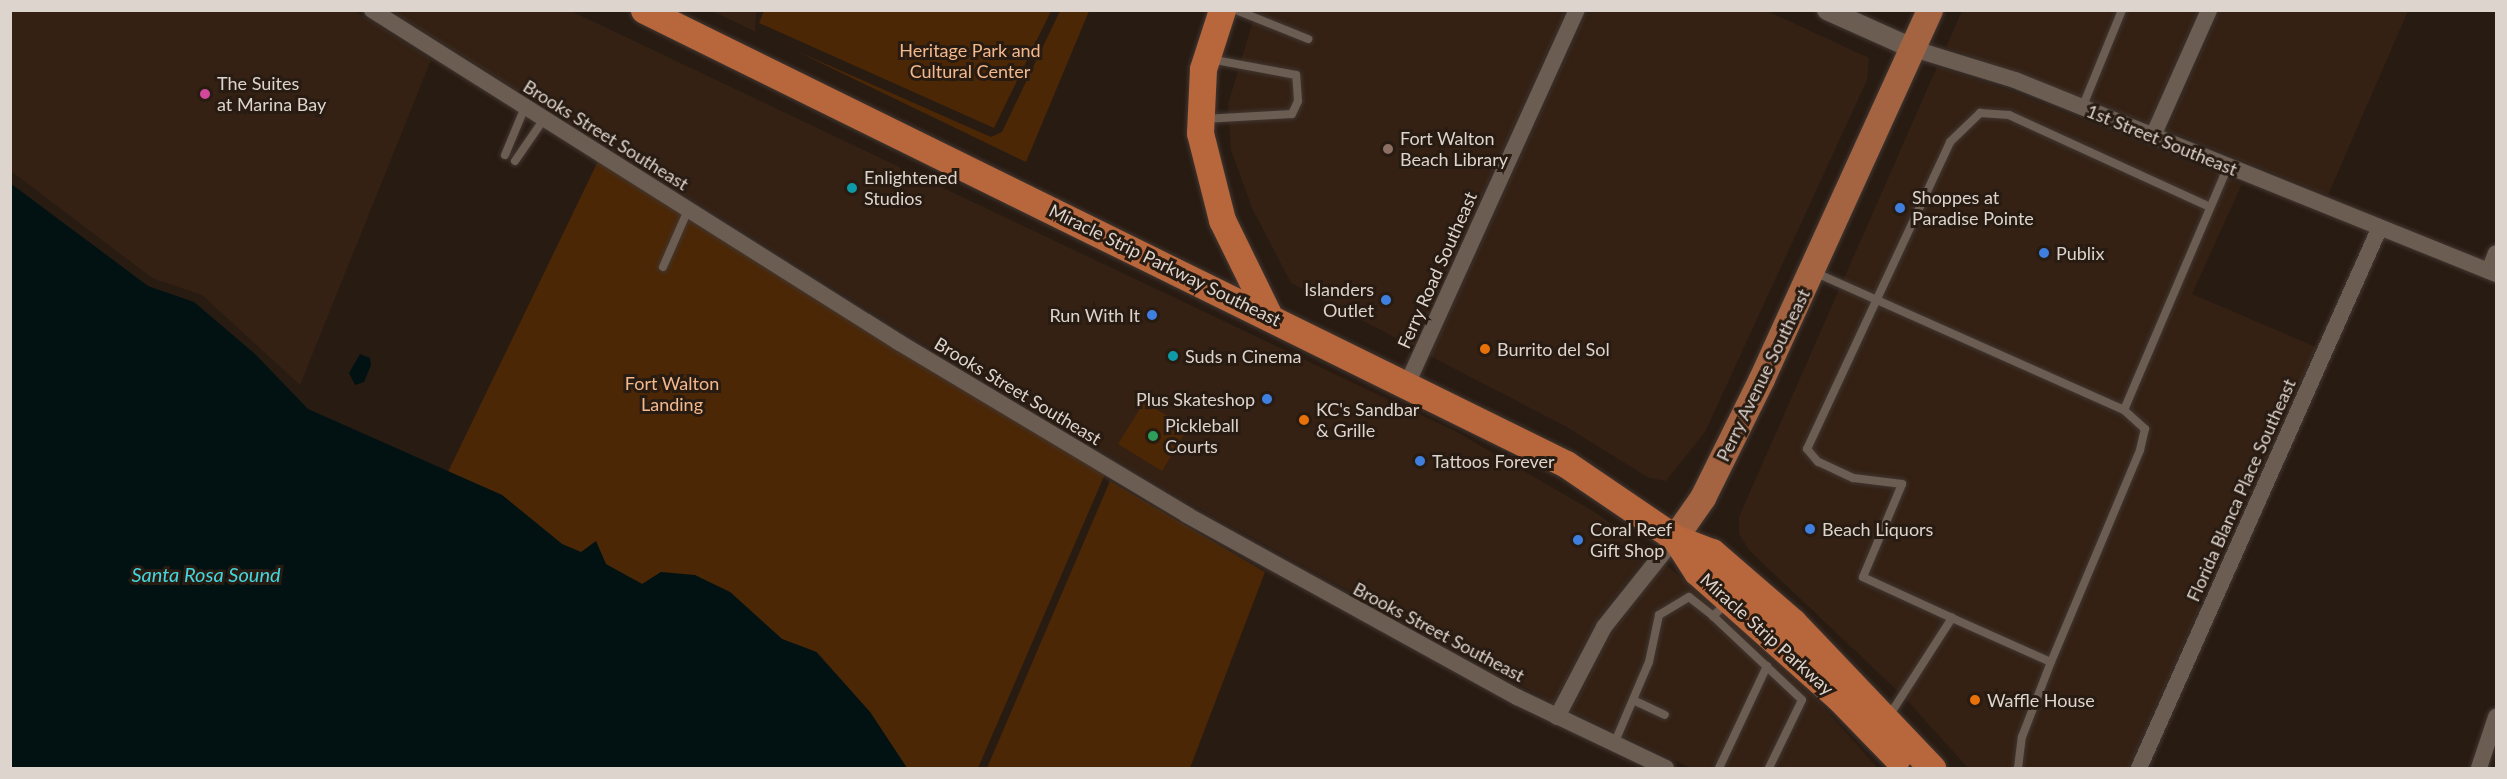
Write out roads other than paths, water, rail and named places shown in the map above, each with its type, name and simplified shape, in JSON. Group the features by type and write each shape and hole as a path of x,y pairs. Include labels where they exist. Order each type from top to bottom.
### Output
{"highway":[{"name":"Miracle Strip Parkway Southeast","path":"644,10 1408,382 1566,464 1675,538"},
{"path":"1222,10 1206,58 1200,119 1210,188 1269,316"},
{"name":"Miracle Strip Parkway","path":"1675,538 1722,608 1906,768"},
{"name":"Miracle Strip Parkway","path":"1675,538 1713,552 1793,621 1932,768"}],"main road":[{"name":"Perry Avenue Southeast","path":"1675,538 1703,498 1813,272 1930,10"}],"street":[{"name":"Brooks Street Southeast","path":"372,10 688,210 1187,515 1557,717 1666,768"},
{"name":"Ferry Road Southeast","path":"1408,382 1577,10"},
{"name":"1st Street Southeast","path":"1827,10 1914,49 2082,108 2493,273"},
{"path":"2153,136 2209,10"},
{"name":"Florida Blanca Place Southeast","path":"2139,768 2380,227"},
{"path":"2493,273 2496,254"},
{"name":"Perry Avenue Southeast","path":"1557,717 1604,627 1675,538"},
{"path":"2479,768 2496,717"}],"lane":[{"path":"1236,10 1308,39"},
{"path":"2082,108 2122,10"},
{"path":"1200,119 1292,114 1298,101 1296,75 1206,58"},
{"path":"505,154 525,107"},
{"path":"2050,662 1863,576 1902,484 1853,478 1818,462 1807,448 1879,300 1950,142 1980,113 2022,120 2210,207"},
{"path":"515,160 544,119"},
{"path":"2124,410 2228,166"},
{"path":"663,267 688,210"},
{"path":"1813,272 2124,410 2145,429 2140,450 2050,662 2022,738 2018,768"},
{"path":"1614,744 1649,662 1659,615 1689,597 1722,608 1767,666 1802,700 1769,768"},
{"path":"1887,720 1952,618"},
{"path":"1719,768 1767,666"},
{"path":"1633,700 1665,714"}],"water":[{"name":"Santa Rosa Sound","path":"10,183 148,286 194,302 255,354 308,409 502,495 562,544 581,552 596,541 606,564 642,584 661,572 695,575 730,592 782,639 816,652 870,712 907,768 11,768"},
{"path":"360,354 370,358 371,365 364,382 355,385 349,373"}],"place":[{"name":"The Suites at Marina Bay","path":"205,94"},
{"name":"Fort Walton Beach Library","path":"1388,149"},
{"name":"Enlightened Studios","path":"852,188"},
{"name":"Shoppes at Paradise Pointe","path":"1900,208"},
{"name":"Publix","path":"2044,253"},
{"name":"Islanders Outlet","path":"1386,300"},
{"name":"Run With It","path":"1152,315"},
{"name":"Burrito del Sol","path":"1485,349"},
{"name":"Suds n Cinema","path":"1173,356"},
{"name":"Plus Skateshop","path":"1267,399"},
{"name":"KC's Sandbar & Grille","path":"1304,420"},
{"name":"Pickleball Courts","path":"1153,436"},
{"name":"Tattoos Forever","path":"1420,461"},
{"name":"Beach Liquors","path":"1810,529"},
{"name":"Coral Reef Gift Shop","path":"1578,540"},
{"name":"Waffle House","path":"1975,700"}],"park label":[{"name":"Heritage Park and Cultural Center","path":"970,61"},
{"name":"Fort Walton Landing","path":"672,394"}]}
